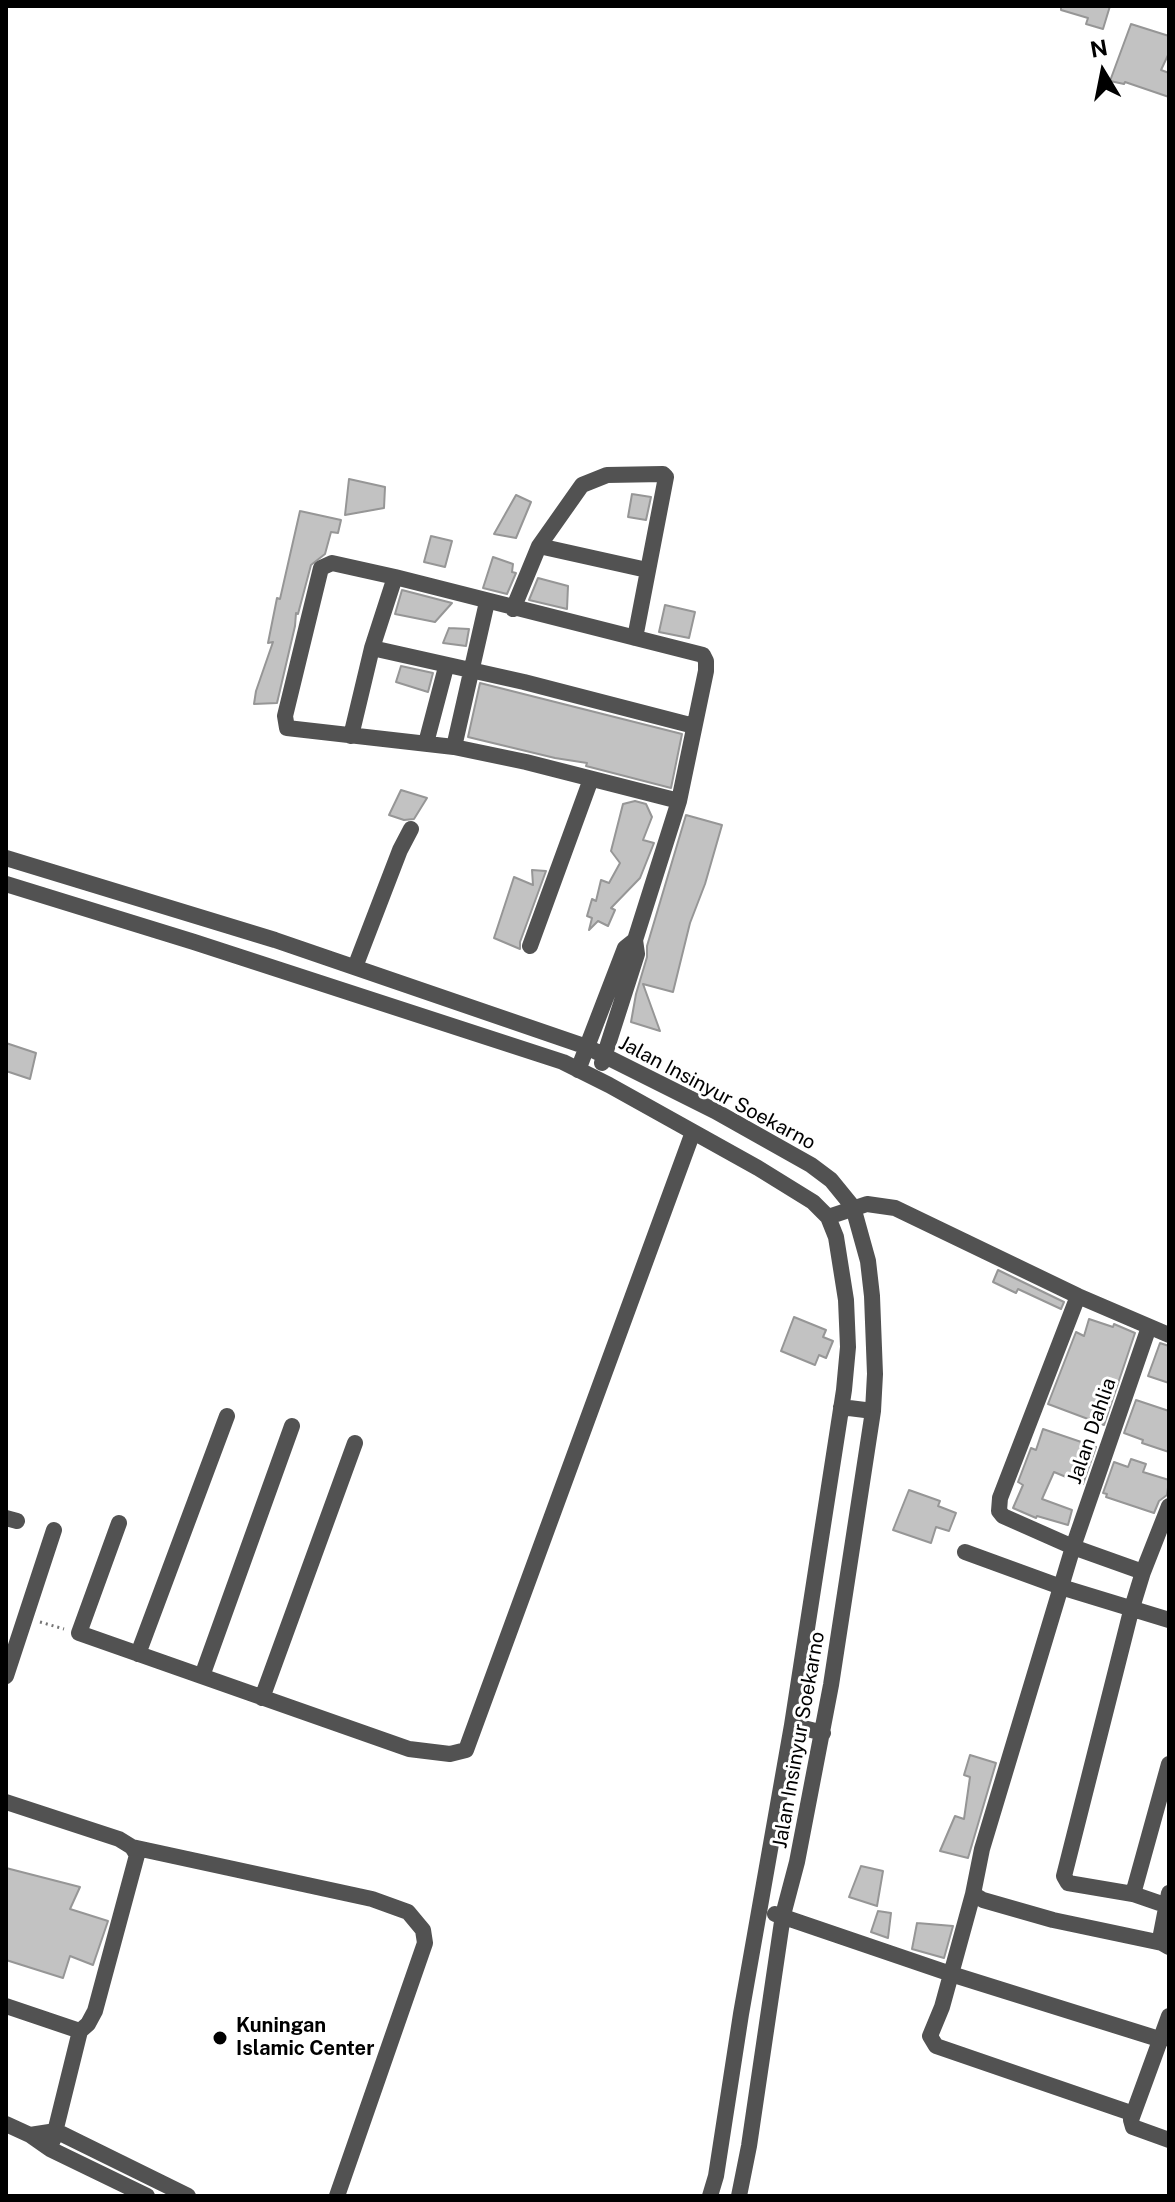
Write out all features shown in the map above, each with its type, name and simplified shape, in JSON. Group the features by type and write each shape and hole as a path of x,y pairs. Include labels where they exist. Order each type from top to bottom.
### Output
{"street":[{"path":"513,609 539,546 582,485 607,475 663,474 666,477 635,638"},
{"path":"539,546 647,570"},
{"path":"598,1079 637,954 635,940 679,801 706,671 703,655 395,577 332,563 323,565 317,579 285,723 287,728 454,747 679,801"},
{"path":"351,736 372,648 395,577"},
{"path":"454,747 487,602"},
{"path":"372,648 524,682 694,726"},
{"path":"426,743 446,667"},
{"path":"530,946 591,779"},
{"path":"355,967 411,829"},
{"name":"Jalan Insinyur Soekarno","path":"6,858 355,967 587,1047 715,1111 811,1165 831,1180 853,1207 868,1261 872,1296 873,1411 823,1733 783,1915 739,2196"},
{"path":"6,884 498,1040 578,1070 813,1202 828,1217 853,1207 878,1205 895,1208 1078,1296 1169,1335"},
{"path":"203,945 211,922"},
{"path":"578,1070 625,948 635,940"},
{"path":"119,1523 79,1633 409,1749 450,1754 466,1750 693,1132"},
{"name":"Jalan Insinyur Soekarno","path":"710,2196 716,2176 792,1725 841,1407 848,1347 846,1300 836,1237 828,1217"},
{"path":"1078,1296 998,1504 999,1511 1003,1516 1073,1547 1143,1572"},
{"name":"Jalan Dahlia","path":"1131,2113 936,2046 930,2036 942,2007 982,1849 1073,1547 1149,1327"},
{"path":"841,1407 873,1411"},
{"path":"138,1654 227,1416"},
{"path":"202,1676 292,1426"},
{"path":"262,1698 355,1443"},
{"path":"973,1894 983,1900 1053,1920 1166,1945 1167,1899 1068,1883 1064,1876 1131,1611 1169,1506"},
{"path":"6,1676 54,1530"},
{"path":"965,1552 1131,1611 1169,1620"},
{"path":"792,1725 823,1733"},
{"path":"1133,1894 1169,1764"},
{"path":"6,1802 119,1839 132,1847 372,1899 408,1912 423,1930 425,1943 337,2196"},
{"path":"50,2149 80,2031 95,2011 127,1899 137,1855 132,1847"},
{"path":"760,1912 783,1915 951,1974 1162,2040"},
{"path":"6,2006 80,2031"},
{"path":"1169,2016 1162,2040 1162,2059 1131,2113 1133,2127 1169,2140"},
{"path":"6,2124 147,2196"},
{"path":"30,2135 56,2131 188,2196"}],"path":[{"path":"25,1618 79,1633"}],"building":[{"path":"1061,6 1110,6 1103,29 1086,24 1088,18 1061,10"},
{"path":"1131,24 1169,36 1169,53 1161,70 1169,73 1169,97 1125,82 1110,81"},
{"path":"349,479 385,487 384,508 345,515"},
{"path":"632,494 651,497 646,520 628,517"},
{"path":"516,495 531,502 516,538 494,534"},
{"path":"300,511 341,520 338,533 331,532 325,554 311,565 296,613 277,703 254,704 273,642 268,643"},
{"path":"431,536 452,541 445,567 424,562"},
{"path":"493,557 513,564 512,572 516,573 507,594 483,588"},
{"path":"538,578 568,586 567,609 529,600"},
{"path":"402,590 452,603 435,622 395,614"},
{"path":"665,605 695,612 689,638 659,632"},
{"path":"449,628 469,629 466,646 443,643"},
{"path":"401,666 433,673 428,692 396,682"},
{"path":"480,683 682,734 671,788 586,766 587,763 468,737"},
{"path":"401,790 427,798 414,819 404,820 389,815"},
{"path":"635,801 646,804 652,817 643,840 654,843 640,878 611,908 615,910 608,926 598,921 589,930 592,918 587,916 592,899 596,901 601,880 609,883 620,863 611,851 623,804"},
{"path":"686,815 722,825 690,923 673,992 643,984 660,1031 631,1022 647,946"},
{"path":"532,870 546,871 520,949 494,938 514,877 533,885"},
{"path":"6,1043 36,1053 30,1079 6,1071"},
{"path":"998,1270 1064,1302 1061,1309 1018,1289 1016,1293 993,1282"},
{"path":"794,1317 826,1330 823,1337 833,1341 826,1358 819,1355 815,1365 781,1351"},
{"path":"1089,1319 1113,1327 1114,1324 1135,1333 1104,1425 1048,1404 1076,1332 1084,1336"},
{"path":"1160,1343 1169,1346 1169,1383 1148,1376"},
{"path":"1136,1400 1169,1411 1169,1452 1124,1433"},
{"path":"1043,1429 1096,1447 1083,1484 1054,1472 1042,1499 1072,1510 1068,1525 1036,1518 1013,1508 1023,1485 1018,1482 1031,1448 1036,1450"},
{"path":"1131,1459 1146,1464 1143,1472 1169,1480 1167,1495 1159,1501 1154,1513 1106,1497 1107,1494 1103,1493 1114,1462 1128,1467"},
{"path":"909,1490 940,1501 938,1506 956,1513 949,1531 936,1527 931,1543 893,1530"},
{"path":"970,1755 996,1763 968,1858 940,1851 955,1816 964,1819 970,1777 964,1775"},
{"path":"861,1866 883,1871 877,1906 849,1897"},
{"path":"6,1868 80,1887 70,1909 108,1921 93,1965 70,1956 63,1978 6,1960"},
{"path":"878,1911 891,1913 888,1938 871,1932"},
{"path":"917,1923 953,1926 944,1958 912,1949"}],"place":[{"name":"Kuningan Islamic Center","path":"220,2038"}]}
